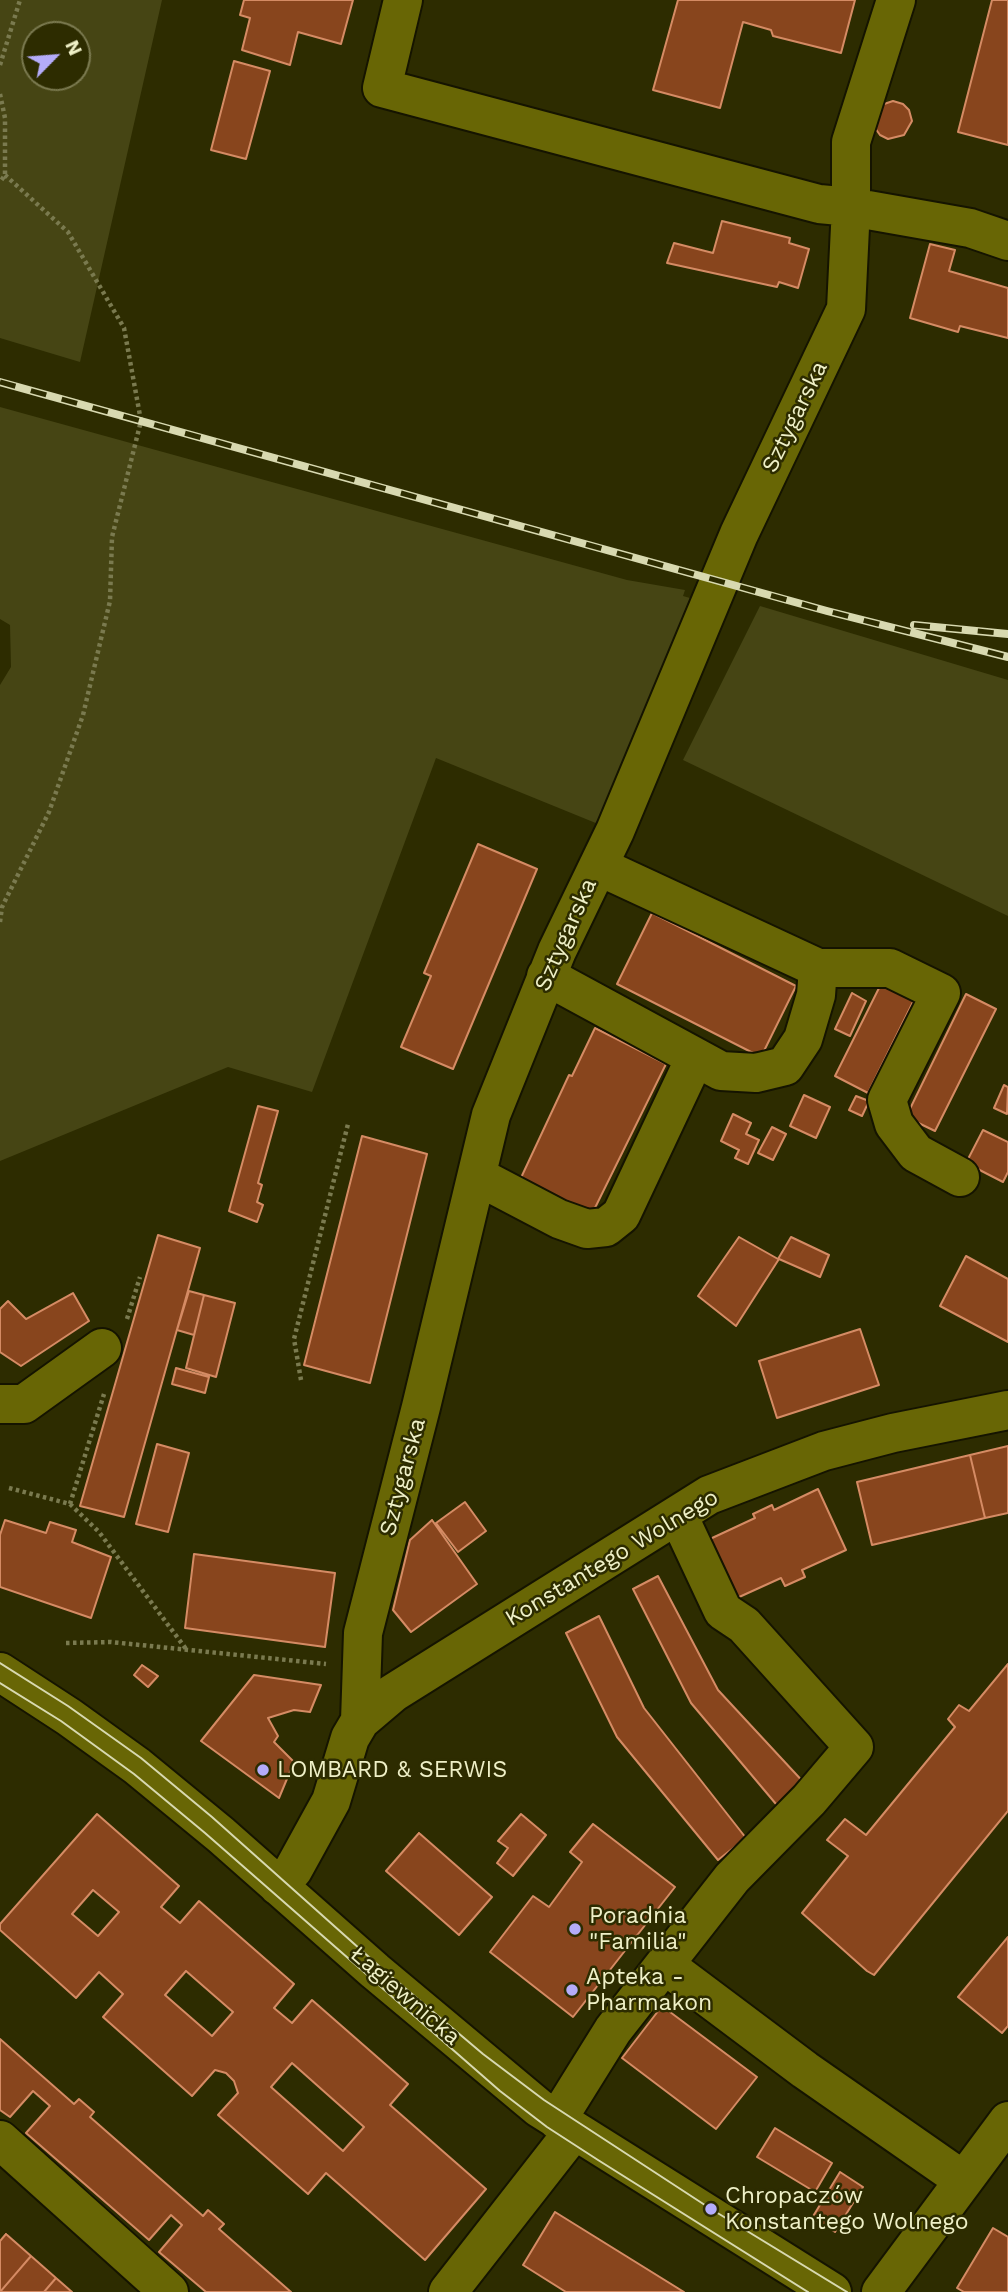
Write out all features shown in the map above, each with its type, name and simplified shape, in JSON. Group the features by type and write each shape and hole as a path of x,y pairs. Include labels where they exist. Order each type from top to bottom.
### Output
{"street":[{"path":"403,0 382,88 818,204 851,207 970,228 1008,241"},
{"name":"Sztygarska","path":"278,1886 293,1870 331,1801 350,1738 360,1721 363,1633 418,1421 491,1115 546,976 615,831 739,534 846,309 851,142 896,0"},
{"path":"598,866 818,968 890,968 941,993 887,1100 894,1124 916,1153 960,1177"},
{"path":"546,976 721,1071 756,1073 785,1066 803,1039 816,995 818,968"},
{"path":"477,1175 559,1219 587,1229 606,1227 621,1214 695,1058"},
{"path":"0,1404 24,1404 111,1354"},
{"name":"Konstantego Wolnego","path":"360,1721 393,1693 709,1496 824,1451 893,1433 1008,1410"},
{"path":"448,2292 565,2126 613,2030 732,1878 809,1800 854,1746 744,1625 723,1611 678,1515"},
{"name":"Łagiewnicka","path":"0,1672 137,1766 478,2058 565,2126 788,2281 832,2292"},
{"path":"665,1965 805,2070 963,2180"},
{"path":"881,2292 1007,2125"},
{"path":"2,2145 169,2292"}],"path":[{"path":"0,65 20,0"},
{"path":"0,93 5,118 5,175 0,182"},
{"path":"0,922 2,907 49,812 83,715 110,601 112,537 141,421 124,328 68,232 5,175"},
{"path":"301,1380 294,1339 348,1124"},
{"path":"69,1504 111,1354 140,1277"},
{"path":"9,1488 69,1504 99,1532 186,1649"},
{"path":"66,1643 111,1642 330,1664"}],"shaded area":[{"path":"0,0 162,0 80,362 0,338"},
{"path":"0,407 627,580 685,590 683,596 690,598 661,671 608,828 436,758 312,1092 228,1067 0,1161 0,685 11,667 10,625 0,619"},
{"path":"760,606 1008,680 1008,916 683,760"}],"building":[{"path":"244,0 353,0 341,44 298,32 290,65 242,50 250,18 240,15"},
{"path":"678,0 855,0 841,53 773,36 771,30 743,22 720,108 653,90"},
{"path":"992,0 1008,0 1008,145 958,132"},
{"path":"234,61 270,71 246,159 211,150"},
{"path":"893,101 903,104 909,110 912,121 904,135 888,139 880,135 875,128 881,105"},
{"path":"722,221 790,238 789,243 809,249 798,288 779,282 777,287 667,263 674,243 713,253"},
{"path":"930,244 955,250 949,271 1008,288 1008,338 960,326 958,332 910,318"},
{"path":"478,844 537,869 453,1069 401,1047 431,976 424,973"},
{"path":"652,913 796,986 761,1057 617,984"},
{"path":"881,984 914,1000 868,1093 835,1076"},
{"path":"852,993 866,1001 850,1036 835,1029"},
{"path":"966,994 996,1009 935,1131 906,1117"},
{"path":"595,1028 666,1064 590,1218 519,1182 569,1075 572,1076"},
{"path":"1004,1085 1008,1087 1007,1114 994,1108"},
{"path":"804,1095 830,1107 816,1138 790,1126"},
{"path":"856,1096 869,1101 862,1116 849,1110"},
{"path":"258,1106 278,1111 258,1183 262,1185 257,1202 263,1205 257,1222 229,1211"},
{"path":"733,1114 751,1123 746,1134 759,1140 748,1164 735,1158 739,1150 721,1141"},
{"path":"772,1127 786,1134 773,1160 758,1153"},
{"path":"983,1130 1008,1142 1008,1172 1003,1182 966,1163"},
{"path":"362,1136 427,1154 370,1383 304,1365"},
{"path":"158,1235 200,1248 124,1517 80,1506"},
{"path":"739,1237 778,1259 791,1237 829,1255 820,1277 779,1259 736,1326 698,1296"},
{"path":"966,1256 1008,1279 1008,1342 940,1306"},
{"path":"189,1291 204,1295 194,1335 177,1330"},
{"path":"73,1293 89,1321 21,1366 0,1352 0,1309 8,1301 26,1319"},
{"path":"204,1295 235,1303 216,1377 186,1368"},
{"path":"860,1329 879,1385 777,1418 759,1361"},
{"path":"176,1368 209,1377 205,1393 172,1384"},
{"path":"157,1444 189,1453 168,1532 136,1524"},
{"path":"1008,1446 1008,1513 985,1518 970,1455"},
{"path":"970,1455 985,1518 872,1545 857,1482"},
{"path":"818,1489 846,1550 802,1570 805,1577 785,1586 781,1578 737,1598 710,1539 755,1518 753,1514 772,1505 774,1510"},
{"path":"465,1502 486,1531 458,1552 436,1523"},
{"path":"5,1520 46,1533 50,1522 76,1530 72,1542 111,1557 91,1618 0,1587 0,1535"},
{"path":"432,1520 477,1584 411,1632 393,1610 410,1540"},
{"path":"194,1554 335,1573 325,1647 185,1628"},
{"path":"658,1576 718,1690 807,1786 781,1810 691,1703 633,1589"},
{"path":"599,1616 644,1708 746,1838 718,1860 617,1737 566,1633"},
{"path":"1008,1664 1008,1811 874,1975 802,1913 848,1856 827,1840 845,1819 866,1835 955,1727 948,1719 959,1705 969,1711"},
{"path":"142,1665 158,1676 148,1687 134,1675"},
{"path":"254,1675 321,1685 310,1712 294,1710 268,1718 278,1736 274,1742 294,1762 279,1798 201,1741"},
{"path":"97,1814 179,1886 161,1907 180,1923 199,1901 294,1984 274,2008 292,2023 312,2000 408,2084 390,2105 486,2189 425,2260 326,2173 308,2194 218,2115 238,2093 234,2081 226,2073 215,2070 192,2096 103,2017 123,1994 99,1972 76,1998 0,1930 0,1924","holes":["93,1890 119,1912 98,1936 72,1914","186,1971 233,2012 212,2036 165,1995","292,2063 364,2127 343,2151 271,2087"]},
{"path":"521,1814 546,1835 513,1876 497,1863 508,1848 498,1841"},
{"name":"Poradnia \"Familia\"","path":"593,1824 675,1887 573,2017 490,1952 533,1896 549,1907 582,1862 570,1852"},
{"path":"419,1833 492,1897 459,1935 386,1871"},
{"path":"1008,1937 1008,2026 1002,2033 958,1997"},
{"path":"662,2006 757,2077 716,2129 622,2058"},
{"path":"0,2039 74,2104 79,2099 94,2112 90,2117 203,2216 208,2210 224,2224 219,2229 291,2292 206,2292 159,2252 182,2225 171,2215 149,2240 26,2133 50,2106 33,2091 10,2117 0,2110"},
{"path":"775,2128 832,2163 815,2192 757,2157"},
{"path":"840,2172 863,2187 835,2232 812,2218"},
{"path":"555,2212 684,2292 566,2292 523,2265"},
{"path":"993,2228 1008,2237 1008,2292 964,2292 957,2288"},
{"path":"6,2234 31,2256 0,2292 0,2241"},
{"path":"31,2256 56,2278 44,2292 0,2292"},
{"path":"56,2278 72,2292 44,2292"}],"tram line":[{"path":"0,1663 68,1706 141,1758 212,1817 379,1966 483,2054 544,2100 711,2209 847,2292"},
{"path":"0,1683 61,1721 134,1774 500,2091 547,2127 808,2292"}],"railway":[{"path":"0,382 827,611 1008,657"},
{"path":"914,625 1008,634"}],"place":[{"name":"LOMBARD & SERWIS","path":"263,1770"},
{"name":"Poradnia \"Familia\"","path":"575,1929"},
{"name":"Apteka - Pharmakon","path":"572,1990"},
{"name":"Chropaczów Konstantego Wolnego","path":"711,2209"}]}
